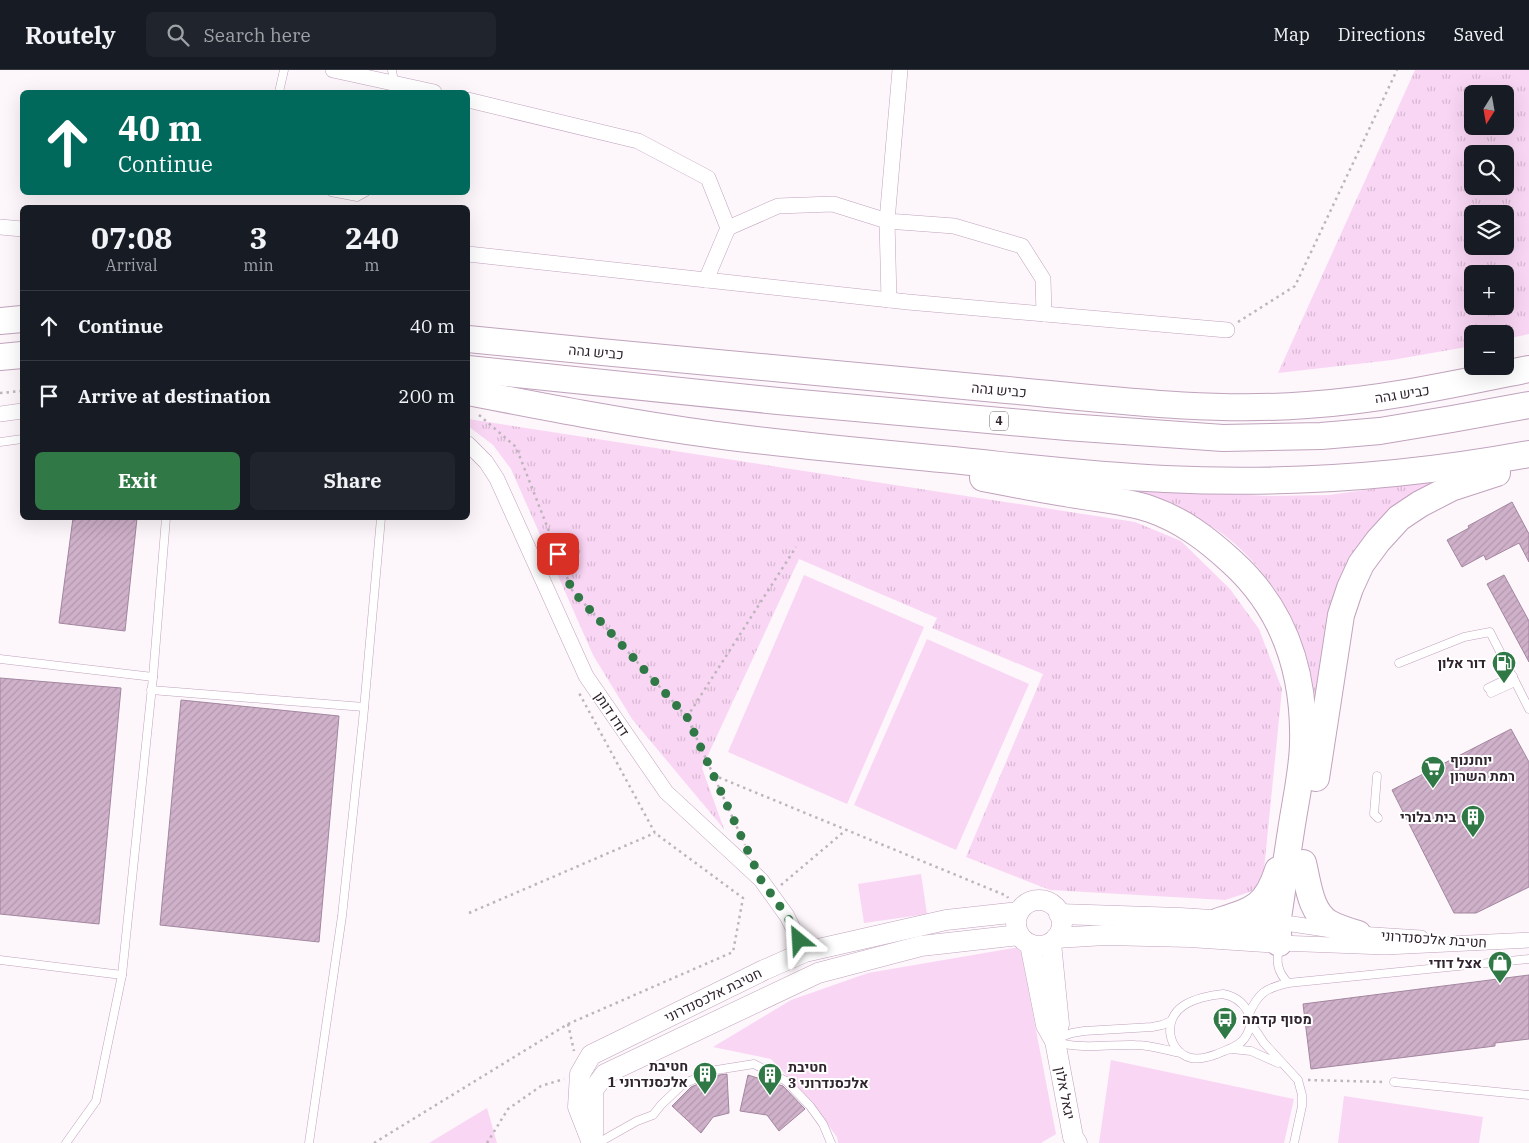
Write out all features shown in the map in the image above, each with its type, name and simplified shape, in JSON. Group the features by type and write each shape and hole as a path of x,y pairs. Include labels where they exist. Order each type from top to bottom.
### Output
{"highway":[{"path":"0,321 20,319"},
{"name":"כביש גהה","path":"470,339 960,386 1228,408 1313,405 1356,401 1422,391 1529,369"},
{"path":"0,357 20,355"},
{"path":"1422,391 1529,360"},
{"name":"4","path":"470,369 778,401 1223,438 1321,436 1380,431 1529,405"},
{"path":"472,402 779,443 1116,476 1166,479 1333,478 1462,466 1529,454"},
{"path":"779,443 1120,502 1149,509 1176,520 1197,532 1242,571 1263,595 1278,621 1291,650 1298,674 1302,706 1303,746 1291,831 1283,930"},
{"path":"1283,930 1303,863 1341,615 1361,564 1378,541 1399,518 1420,504 1451,488 1529,464"},
{"path":"1219,921 1243,914 1255,908 1266,898 1272,887 1291,831"},
{"path":"1303,863 1314,906 1320,916 1328,922 1358,934"}],"street":[{"path":"333,70 426,90"},
{"path":"889,300 887,221 900,70"},
{"path":"470,100 638,141 708,178 728,228"},
{"path":"706,280 728,228 778,206 833,204 887,221 954,226 1022,246 1043,278 1044,314"},
{"path":"0,227 20,229"},
{"path":"470,254 889,300 1226,330"},
{"path":"0,414 20,411"},
{"name":"דודו דותן","path":"470,446 486,462 497,479 586,676 666,792 761,880 787,916 805,952"},
{"path":"1039,900 1053,906 1059,914 1062,925 1054,940 1044,946 1024,940 1016,927 1013,904 1024,906 1039,900"},
{"name":"חטיבת אלכסנדרוני","path":"592,1143 578,1107 580,1074 591,1055 764,970 805,952 1013,904"},
{"name":"חטיבת אלכסנדרוני","path":"1059,914 1219,921 1384,947 1494,942"},
{"name":"חטיבת אלכסנדרוני","path":"1054,940 1105,935 1181,937 1283,930 1494,942"},
{"name":"חטיבת אלכסנדרוני","path":"592,1143 593,1090 605,1074 818,973 920,946 1024,940"},
{"name":"יגאל אלון","path":"1024,940 1046,1025 1055,1041 1073,1137 1078,1143"},
{"name":"יגאל אלון","path":"1054,940 1059,1024 1055,1041"},
{"path":"1494,942 1529,940"}],"lane":[{"path":"282,90 284,70"},
{"path":"347,195 357,197 361,195"},
{"path":"0,442 20,439"},
{"path":"66,1143 96,1100 122,975 153,677 166,520"},
{"path":"309,1143 342,916 364,707 381,520"},
{"path":"1398,663 1464,637 1490,632 1529,709"},
{"path":"0,659 153,677"},
{"path":"1490,691 1514,679"},
{"path":"151,690 364,707"},
{"path":"1377,776 1374,814 1378,818"},
{"path":"1283,930 1277,957 1278,968 1288,983"},
{"path":"1055,1041 1072,1046 1085,1047 1147,1046 1199,1059 1240,1044 1245,1039 1248,1031 1249,1018 1257,997 1274,986 1288,983 1529,959"},
{"path":"0,960 122,975"},
{"path":"1182,1054 1175,1047 1171,1039 1170,1030 1171,1021 1182,1006 1213,995 1223,994 1240,1000 1264,1043 1298,1080 1302,1095 1302,1106 1294,1143"},
{"path":"1055,1041 1061,1036 1072,1033 1152,1027 1171,1021"},
{"path":"1231,1048 1262,1054 1290,1070"},
{"path":"598,1143 637,1120 653,1115 661,1104 683,1084 716,1070 754,1064 786,1081 810,1106 823,1124 831,1143"},
{"path":"1394,1082 1529,1094"}],"path":[{"path":"1226,330 1295,286 1398,70"},
{"path":"0,393 20,391"},
{"path":"472,402 516,447 572,590 687,717 745,845"},
{"path":"687,717 796,547"},
{"path":"374,1143 568,1024 733,952 743,898 656,833 577,689 586,676"},
{"path":"713,775 846,830 1013,904"},
{"path":"770,894 846,830"},
{"path":"469,913 656,833"},
{"path":"487,1143 508,1109 541,1086 580,1074"},
{"path":"1298,1080 1394,1082"}],"green space":[{"path":"1415,70 1529,70 1529,334 1514,337 1514,325 1464,325 1464,347 1392,360 1278,373"},
{"path":"470,419 1135,522 1181,541 1230,589 1259,629 1282,689 1264,870 1253,891 1225,900 1050,890 966,857 1043,674 932,628 937,618 799,559 702,768 724,829 632,719 593,655 511,469 493,445 470,428"},
{"path":"1451,478 1388,514 1316,699 1310,671 1296,627 1267,579 1242,550 1214,528 1191,515 1115,488 1268,496 1329,495"},
{"path":"804,575 924,627 847,804 728,752"},
{"path":"927,639 1029,684 956,850 854,805"},
{"path":"921,874 927,914 864,923 858,884"},
{"path":"1020,947 1056,1134 1041,1143 838,1143 837,1137 806,1096 771,1059 713,1047 791,1000 868,973"},
{"path":"1111,1060 1294,1099 1284,1143 1099,1143"},
{"path":"1344,1096 1483,1117 1479,1143 1338,1143"},
{"path":"487,1108 497,1143 429,1143"}],"building":[{"path":"1512,502 1529,534 1529,562 1519,543 1486,560 1484,555 1462,567 1447,540"},
{"path":"73,520 137,520 125,631 59,623"},
{"path":"1504,575 1529,621 1529,662 1487,584"},
{"path":"0,678 121,688 99,924 0,914"},
{"path":"181,700 339,716 319,942 160,925"},
{"name":"בית בלורי","path":"1511,729 1529,762 1529,887 1476,913 1454,913 1392,790"},
{"path":"1529,975 1529,1039 1495,1043 1495,1046 1311,1069 1303,1004"},
{"name":"חטיבת אלכסנדרוני 1","path":"727,1074 729,1113 713,1117 701,1133 672,1106 691,1087 719,1075"},
{"name":"חטיבת אלכסנדרוני 3","path":"748,1075 783,1086 805,1109 779,1131 767,1115 740,1111"}],"place":[{"name":"דור אלון","path":"1504,684"},
{"name":"יוחננוף רמת השרון","path":"1433,789"},
{"name":"בית בלורי","path":"1473,838"},
{"name":"אצל דודי","path":"1500,984"},
{"name":"מסוף קדמה","path":"1225,1040"},
{"name":"חטיבת אלכסנדרוני 1","path":"705,1095"},
{"name":"חטיבת אלכסנדרוני 3","path":"770,1096"}],"route":[{"path":"558,554 572,590 687,717 761,880 787,916 799,940"}]}
